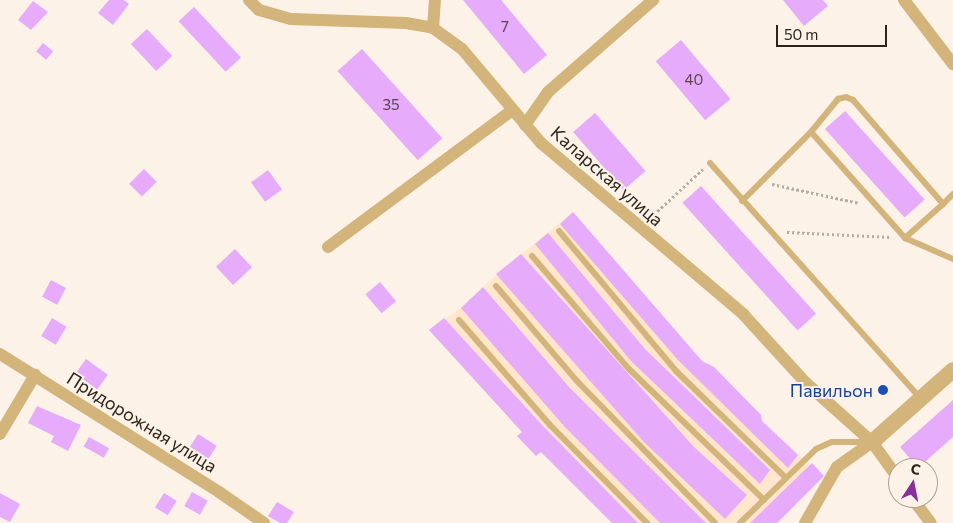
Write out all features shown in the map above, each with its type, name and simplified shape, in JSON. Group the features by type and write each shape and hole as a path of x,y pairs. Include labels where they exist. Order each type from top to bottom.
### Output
{"street":[{"name":"Каларская улица","path":"241,0 259,10 299,20 406,22 433,28 462,49 511,111 525,125 639,228 743,314 806,383 872,442 888,464"},
{"path":"249,0 259,10"},
{"path":"433,28 435,0"},
{"path":"525,125 548,92 653,0"},
{"path":"904,0 953,64"},
{"path":"328,247 511,111"},
{"name":"Придорожная улица","path":"0,354 264,523"},
{"path":"806,523 826,482 837,467 872,442 953,370"},
{"path":"0,434 35,375"},
{"path":"920,508 931,523"}],"lane":[{"path":"742,201 811,132 838,99 846,97 853,100 944,204"},
{"path":"811,132 905,238 953,259"},
{"path":"710,163 742,201 921,398"},
{"path":"905,238 953,194"},
{"path":"559,231 676,371 786,478"},
{"path":"532,256 630,369 764,500"},
{"path":"496,286 576,380 715,523"},
{"path":"460,320 550,425 647,523"},
{"path":"740,523 816,449 832,442 872,442"}],"path":[{"path":"639,228 710,163"},
{"path":"762,183 876,206"},
{"path":"770,232 905,238"}],"shaded area":[{"path":"573,212 702,361 714,367 761,415 762,422 824,476 779,523 612,523 541,452 536,456 517,436 522,432 429,330 461,308 497,274"}],"building":[{"path":"109,0 124,0 129,4 113,25 98,13"},
{"path":"463,0 501,0 547,55 524,74"},
{"path":"783,0 823,0 828,6 804,26"},
{"path":"33,1 48,12 31,30 18,20"},
{"path":"194,7 241,57 226,72 179,21"},
{"path":"147,29 172,56 156,71 131,44"},
{"path":"681,40 730,99 705,120 656,61"},
{"path":"43,43 53,51 46,60 36,52"},
{"path":"362,49 442,138 418,160 337,71"},
{"path":"845,111 925,199 905,218 825,129"},
{"path":"595,113 646,171 624,190 573,132"},
{"path":"144,169 157,182 142,197 129,184"},
{"path":"268,170 282,189 265,202 251,182"},
{"path":"701,186 816,314 798,331 682,203"},
{"path":"573,212 702,361 714,367 761,415 762,421 798,455 788,468 678,360 560,224"},
{"path":"548,233 645,349 770,470 760,484 631,361 535,244"},
{"path":"235,249 252,267 233,285 216,267"},
{"path":"521,254 694,447 747,495 725,519 643,441 496,274"},
{"path":"51,280 66,288 57,305 42,297"},
{"path":"380,282 396,301 382,313 365,294"},
{"path":"483,287 569,387 706,523 660,523 564,426 461,308"},
{"path":"52,318 67,327 56,345 41,336"},
{"path":"444,318 543,426 638,523 612,523 541,452 536,456 517,436 522,432 429,330"},
{"path":"86,359 108,375 97,389 75,374"},
{"path":"953,400 953,437 929,458 909,458 900,447"},
{"path":"37,406 81,425 68,451 51,442 54,436 28,423"},
{"path":"198,434 217,446 206,463 187,452"},
{"path":"89,437 109,448 104,458 84,447"},
{"path":"812,463 824,476 777,523 750,523"},
{"path":"192,492 208,501 200,515 184,506"},
{"path":"0,493 20,504 10,522 0,517"},
{"path":"164,493 177,501 168,515 155,507"},
{"path":"277,502 294,512 287,523 280,523 268,516"}],"place":[{"name":"Павильон","path":"883,390"}]}
